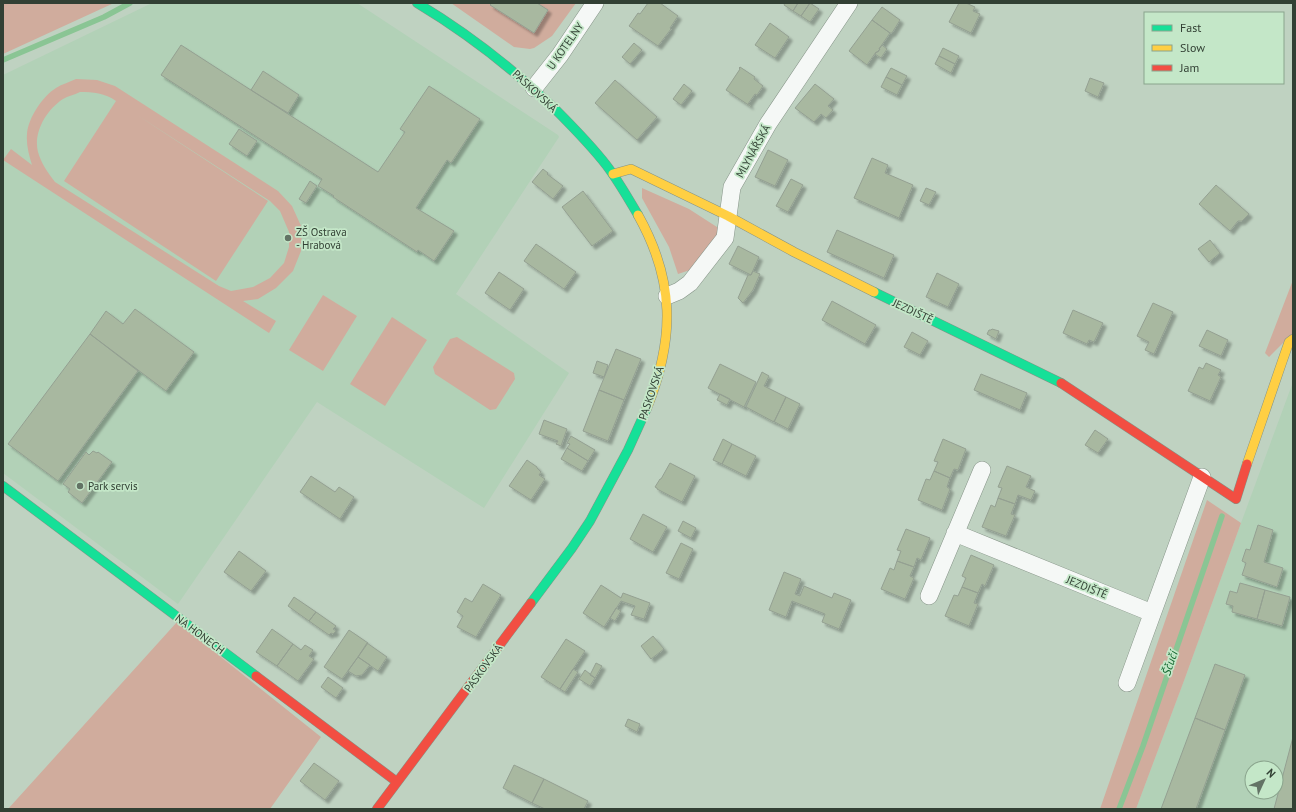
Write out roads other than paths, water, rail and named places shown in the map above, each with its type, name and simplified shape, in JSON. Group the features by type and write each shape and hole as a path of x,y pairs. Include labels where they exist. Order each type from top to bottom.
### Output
{"street":[{"name":"PASKOVSKÁ","path":"380,808 397,782 585,530 631,444 648,406 655,388 667,333 668,304 661,266 637,213 613,174 586,140 534,88 502,61 473,40 416,3"},
{"name":"U KOTELNY","path":"534,88 560,55 595,3"},
{"name":"MLYNÁŘSKÁ","path":"667,296 679,291 690,283 725,238 732,187 764,130 849,3"},
{"name":"JEZDIŠTĚ","path":"613,174 631,169 728,216 794,252 892,301 1057,380 1236,499 1255,434 1289,342 1293,339"},
{"path":"929,596 982,470"},
{"path":"1127,683 1202,477"},
{"name":"NA HONECH","path":"3,486 397,782"},
{"name":"JEZDIŠTĚ","path":"955,533 1152,613"}],"waterway":[{"path":"3,60 104,17 130,3"},
{"name":"Ščučí","path":"1119,809 1143,746 1222,516"}],"place":[{"name":"ZŠ Ostrava - Hrabová","path":"288,238"},
{"name":"Park servis","path":"80,486"}]}
